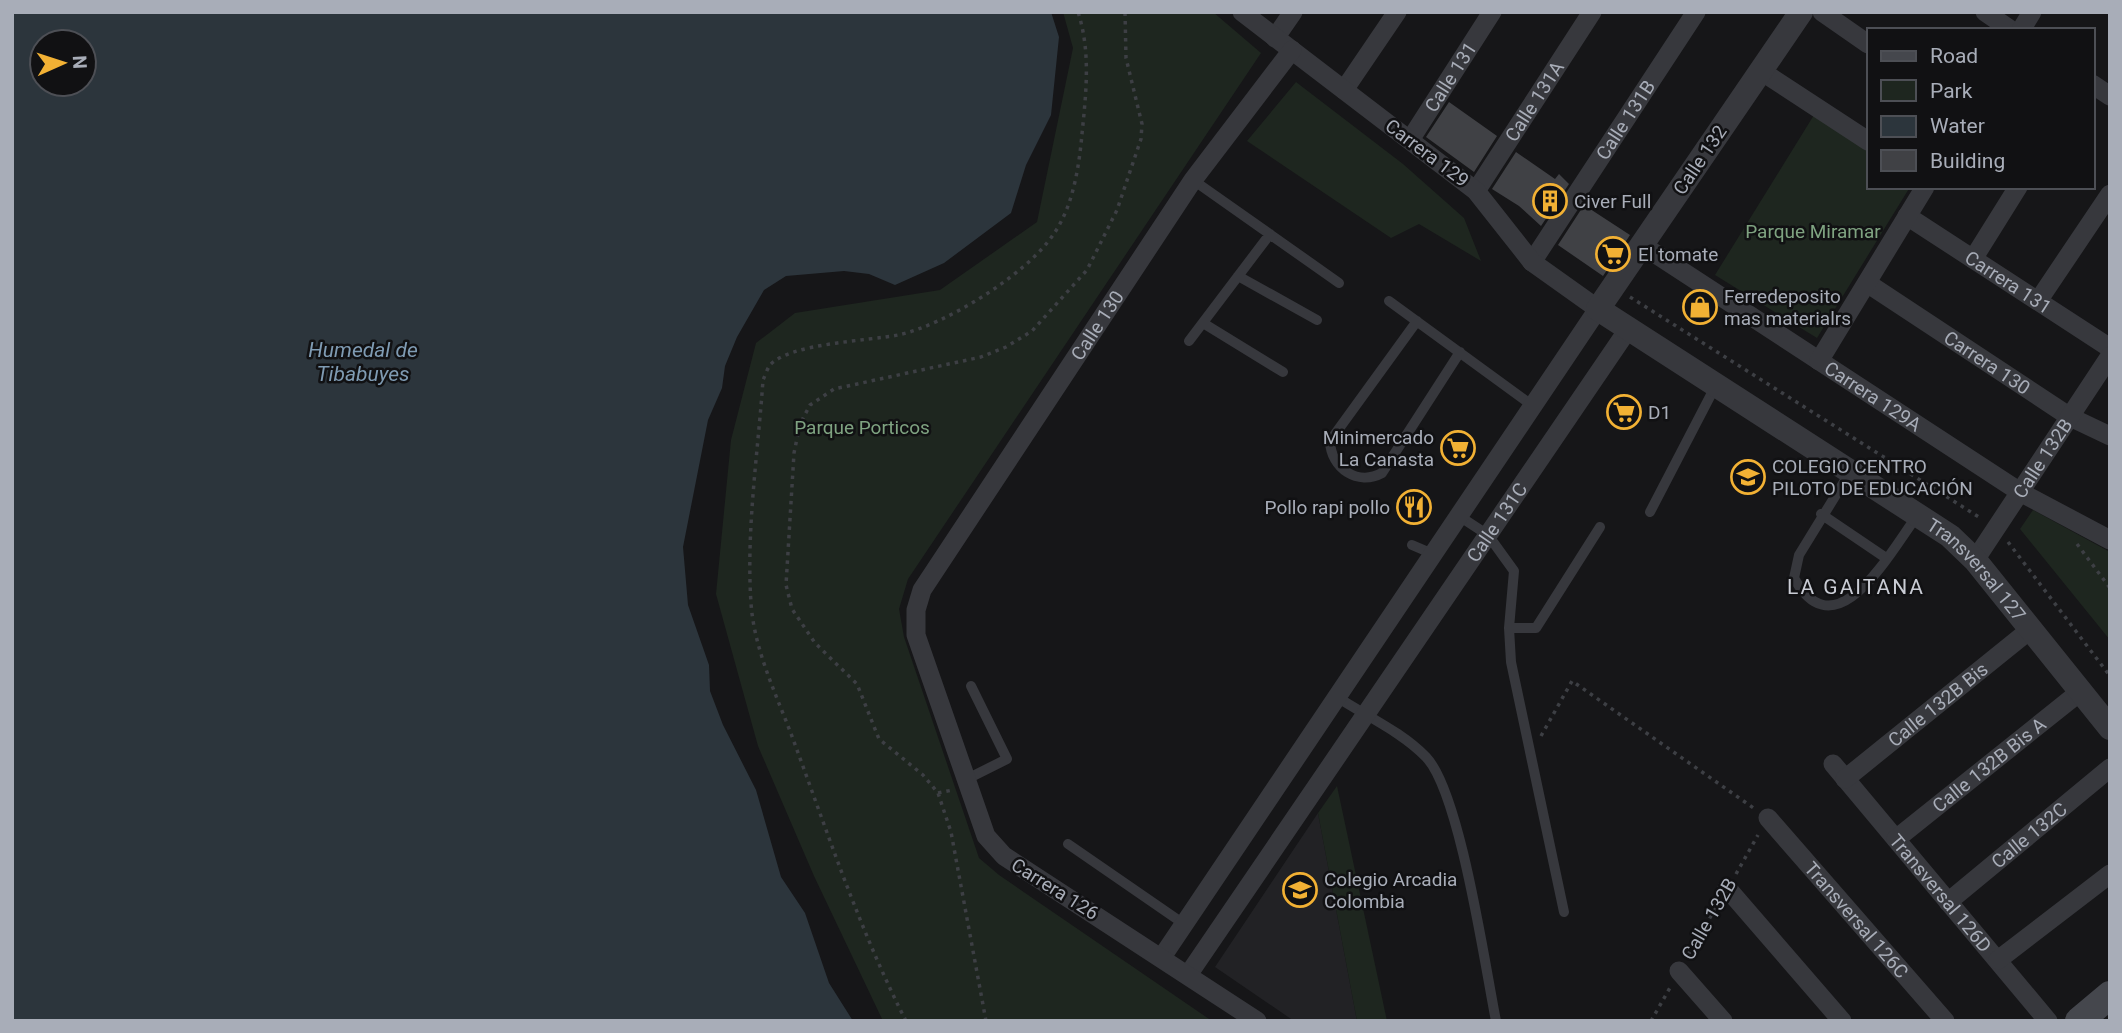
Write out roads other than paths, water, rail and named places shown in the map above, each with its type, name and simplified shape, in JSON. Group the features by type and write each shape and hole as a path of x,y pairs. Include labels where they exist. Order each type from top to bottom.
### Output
{"main road":[{"path":"2085,1019 2110,995"}],"street":[{"name":"Carrera 129","path":"1242,12 1476,191 1532,262 1598,309"},
{"path":"1275,38 1293,12"},
{"path":"1345,90 1397,12"},
{"name":"Calle 131","path":"1409,140 1492,12"},
{"name":"Calle 131A","path":"1476,191 1592,12"},
{"name":"Calle 131B","path":"1532,262 1696,12"},
{"name":"Calle 132","path":"1598,309 1801,12"},
{"path":"1822,12 1867,43"},
{"path":"1985,12 2008,28"},
{"path":"2022,28 2032,12"},
{"name":"Calle 130","path":"916,610 922,590 1193,180 1292,50"},
{"path":"1761,71 1867,140"},
{"path":"2094,85 2110,96"},
{"path":"1819,360 1924,189"},
{"path":"1973,259 2017,189"},
{"path":"2038,301 2110,194"},
{"name":"Carrera 131","path":"1907,216 2110,348"},
{"name":"Carrera 129A","path":"1642,245 2020,492 2110,540"},
{"name":"Carrera 130","path":"1867,283 2070,416 2110,436"},
{"name":"Transversal 127","path":"1598,309 1950,536 1975,560 2110,728"},
{"name":"Calle 131C","path":"1162,957 1598,309"},
{"name":"Calle 131C","path":"1188,975 1629,328"},
{"name":"Calle 132B","path":"1975,560 2110,356"},
{"name":"Carrera 126","path":"916,610 916,635 986,836 1004,856 1256,1021"},
{"name":"Calle 132B Bis","path":"1839,771 2031,629"},
{"name":"Calle 132B Bis A","path":"1896,839 2081,691"},
{"name":"Calle 132C","path":"1948,902 2110,768"},
{"name":"Transversal 126D","path":"1839,771 2048,1021"},
{"name":"Transversal 126C","path":"1768,818 1945,1021"},
{"path":"1998,960 2110,874"},
{"path":"1727,888 1842,1021"},
{"path":"1679,971 1723,1021"}],"lane":[{"path":"1193,180 1339,284"},
{"path":"1189,341 1270,234"},
{"path":"1238,276 1317,320"},
{"path":"1389,301 1533,406"},
{"path":"1417,321 1331,441 1331,452 1339,466 1358,479 1370,479 1382,473 1460,352"},
{"path":"1203,323 1283,372"},
{"path":"1650,512 1716,384"},
{"path":"1850,471 1821,514 1799,555 1794,578 1801,592 1820,606 1840,606 1863,589 1918,515"},
{"path":"1821,514 1886,558"},
{"path":"1459,516 1488,534 1514,571 1509,628 1511,662 1564,912"},
{"path":"1509,628 1536,628 1600,527"},
{"path":"1412,545 1433,554"},
{"path":"967,779 1007,759 971,686"},
{"path":"1337,697 1427,758 1444,788 1458,834 1496,1021"},
{"path":"1068,844 1184,924"}],"water":[{"name":"Humedal de Tibabuyes","path":"12,12 1051,12 1059,37 1051,115 1026,165 1011,213 944,263 895,285 869,274 844,271 786,276 764,290 737,337 725,366 722,388 708,420 683,547 688,605 709,665 710,691 723,725 756,790 781,877 805,913 829,983 853,1021 12,1021"}],"place":[{"name":"Civer Full","path":"1550,201"},
{"name":"El tomate","path":"1613,254"},
{"name":"Ferredeposito mas materialrs","path":"1700,307"},
{"name":"D1","path":"1624,412"},
{"name":"Minimercado La Canasta","path":"1458,448"},
{"name":"COLEGIO CENTRO PILOTO DE EDUCACIÓN","path":"1748,477"},
{"name":"Pollo rapi pollo","path":"1414,507"},
{"name":"Colegio Arcadia Colombia","path":"1300,890"}],"district":[{"name":"LA GAITANA","path":"1856,587"}],"park label":[{"name":"Parque Miramar","path":"1813,231"},
{"name":"Parque Porticos","path":"862,427"}]}
